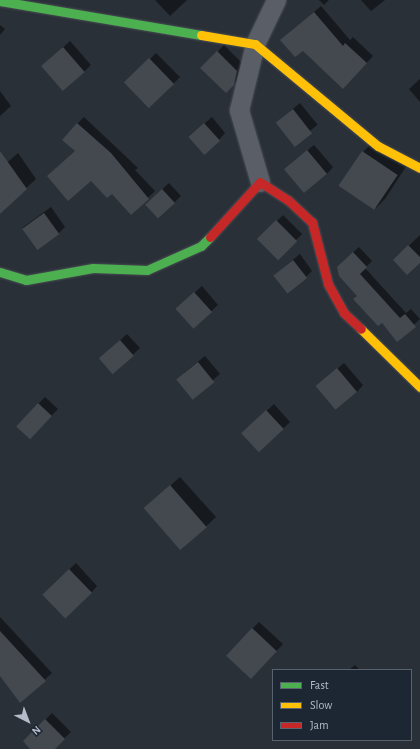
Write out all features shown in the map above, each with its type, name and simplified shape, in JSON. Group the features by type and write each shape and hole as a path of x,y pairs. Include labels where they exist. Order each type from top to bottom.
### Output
{"street":[{"path":"0,0 255,44 378,146 420,168"},
{"path":"276,0 255,44 239,110 260,182 288,200 312,222 328,284 344,313 420,387"},
{"path":"0,272 26,280 93,268 147,270 201,246 260,182"}],"building":[{"path":"314,12 343,46 345,43 367,63 343,89 303,51 295,57 280,40"},
{"path":"63,47 85,72 63,91 41,66"},
{"path":"217,51 237,71 234,85 226,93 200,68"},
{"path":"149,58 174,84 149,108 124,82"},
{"path":"293,109 312,133 295,147 276,123"},
{"path":"77,123 111,153 149,199 131,215 112,194 107,198 91,181 68,201 47,176 75,151 62,140"},
{"path":"204,123 220,141 204,155 188,137"},
{"path":"307,150 327,174 304,193 284,169"},
{"path":"0,151 27,189 0,214"},
{"path":"362,151 398,175 374,210 339,186"},
{"path":"162,189 175,203 158,219 145,205"},
{"path":"44,213 59,234 37,250 22,229"},
{"path":"276,220 297,241 278,260 257,239"},
{"path":"408,245 420,257 420,263 407,275 393,260"},
{"path":"353,252 367,267 360,274 400,318 405,314 416,327 397,342 382,323 378,326 353,299 357,296 339,276 337,267"},
{"path":"293,260 307,278 287,294 273,275"},
{"path":"194,292 212,312 193,329 175,309"},
{"path":"120,340 134,356 113,374 99,358"},
{"path":"198,362 214,382 193,400 176,380"},
{"path":"337,368 357,392 335,410 316,386"},
{"path":"38,403 52,416 30,439 16,426"},
{"path":"266,410 284,429 259,452 241,433"},
{"path":"170,485 207,527 180,550 144,508"},
{"path":"69,569 92,593 65,618 42,595"},
{"path":"252,628 277,651 251,679 226,656"},
{"path":"0,631 46,681 20,703 0,676"},
{"path":"45,719 65,739 55,749 30,749 23,741"}],"traffic: fast":[{"path":"0,1 201,35"},
{"path":"0,272 26,280 93,268 147,270 201,246 210,237"}],"traffic: slow":[{"path":"201,35 255,44 378,146 420,168"},
{"path":"361,329 420,387"}],"traffic: jam":[{"path":"210,237 260,182 288,200 312,222 328,284 344,313 361,329"}]}
